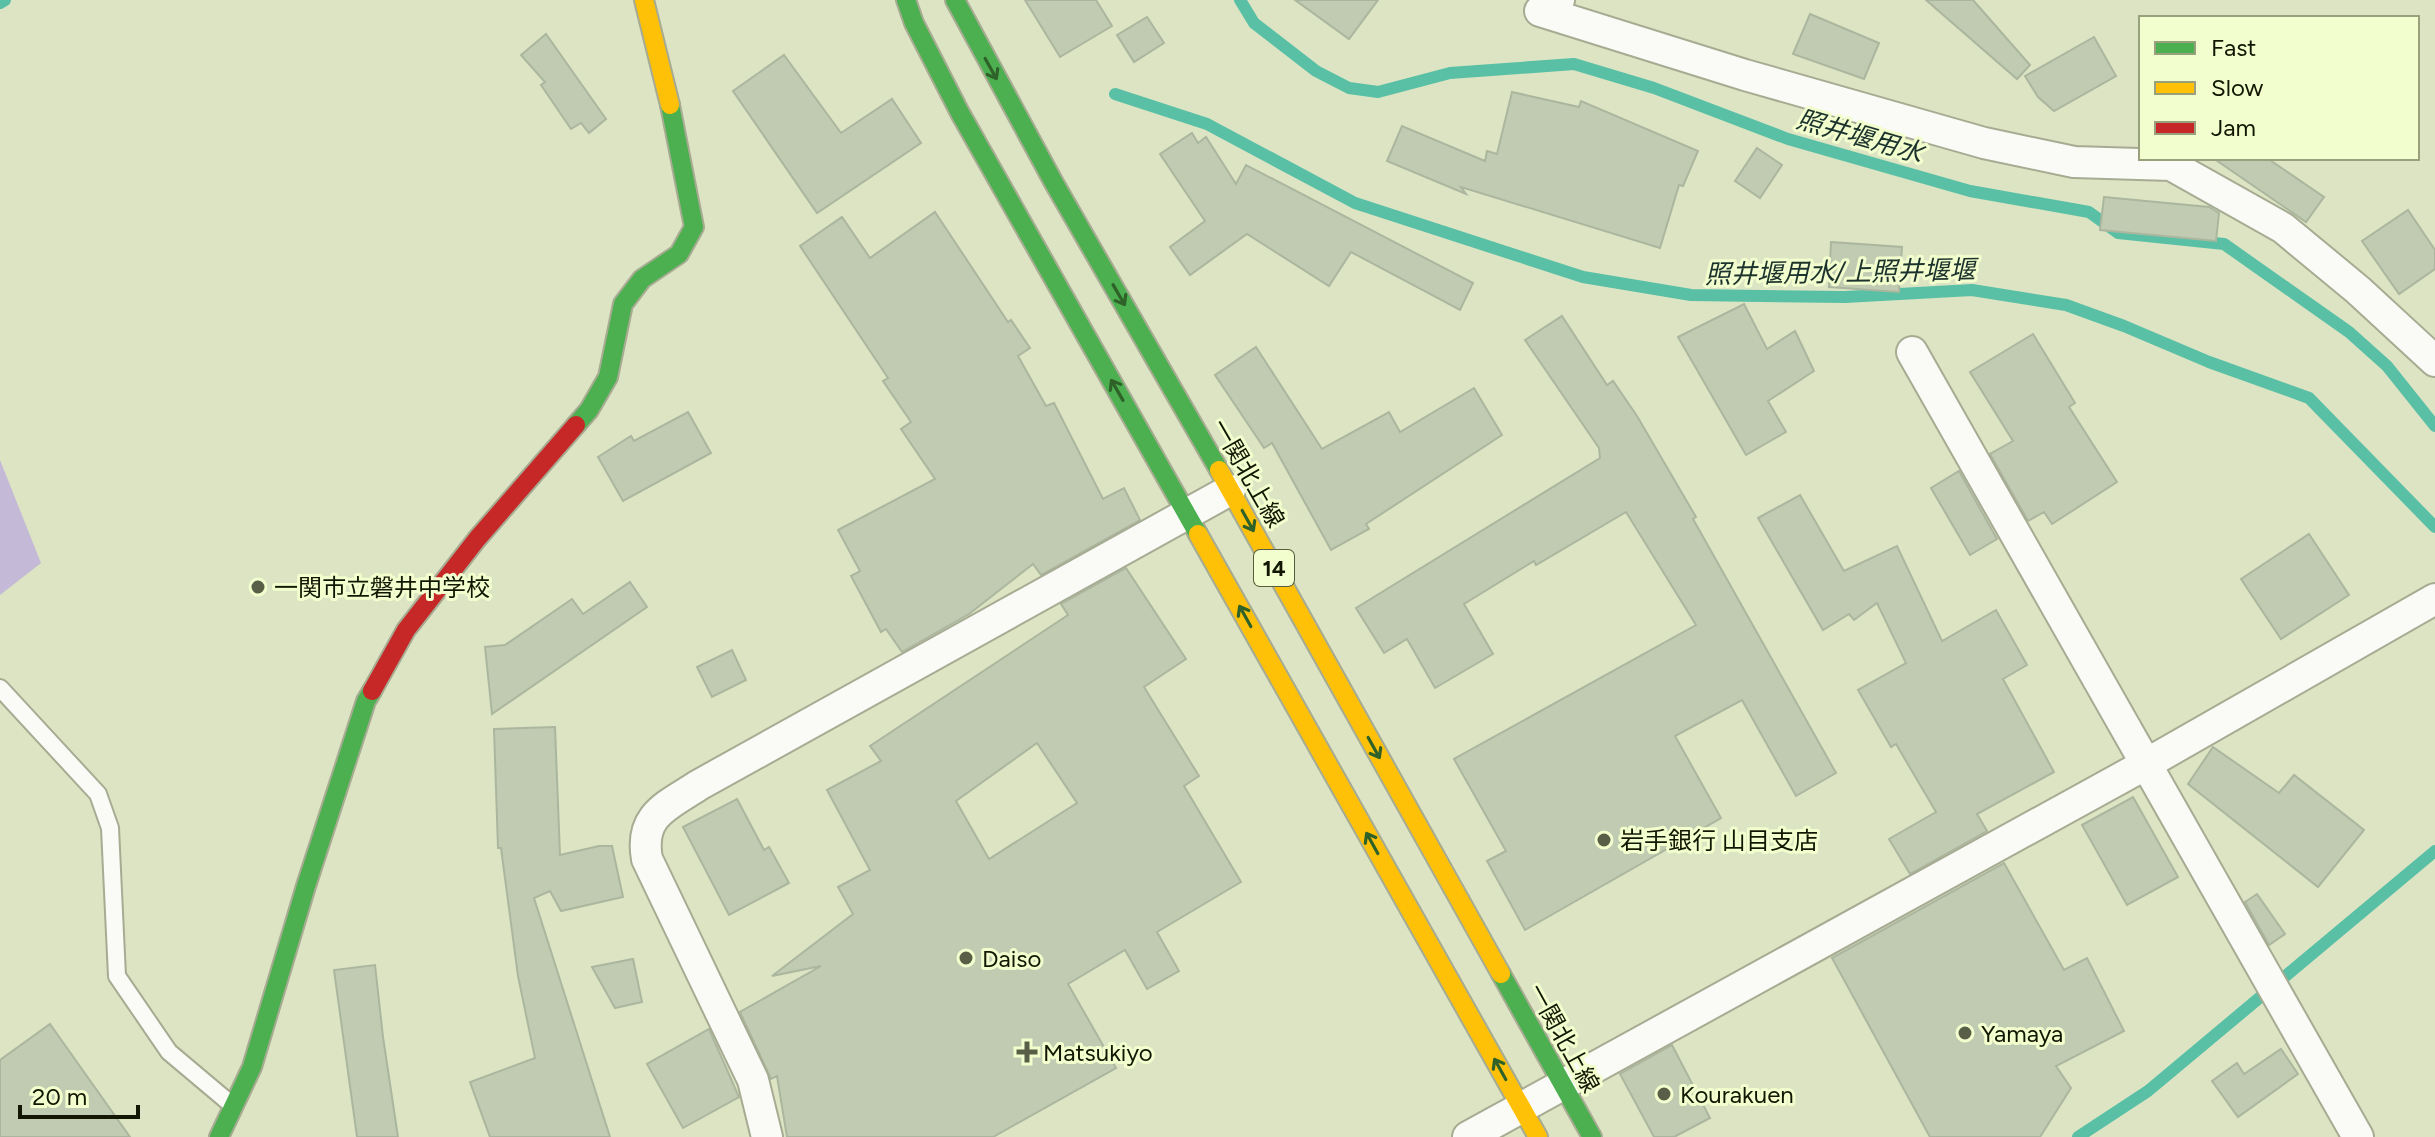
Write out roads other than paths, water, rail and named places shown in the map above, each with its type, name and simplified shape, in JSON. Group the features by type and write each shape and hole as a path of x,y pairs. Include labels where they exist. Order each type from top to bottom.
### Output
{"main road":[{"path":"219,1137 252,1067 366,701 406,630 477,539 589,410 608,377 623,304 642,279 679,254 694,227 680,147 644,0"},
{"name":"14","path":"906,0 914,23 960,113 1538,1137"},
{"name":"一関北上線","path":"955,0 1054,183 1230,490 1592,1137"}],"street":[{"path":"1540,4 1745,75 1984,143 2074,162 2171,165 2283,228 2358,290 2435,361"},
{"path":"1912,352 2358,1137"},
{"path":"767,1137 753,1080 647,859 644,844 646,828 667,806 699,785 1230,490"},
{"path":"1468,1137 2148,763 2435,599"}],"lane":[{"path":"0,688 98,794 110,828 117,976 169,1052 233,1106"}],"waterway":[{"name":"照井堰用水/上照井堰堰","path":"0,3 5,0"},
{"name":"照井堰用水","path":"1240,0 1254,23 1316,71 1349,88 1378,92 1450,73 1574,64 1654,88 1788,139 1970,191 2089,212 2118,233 2224,244 2349,332 2387,366 2435,426"},
{"name":"照井堰用水/上照井堰堰","path":"1115,94 1207,124 1355,203 1583,277 1691,295 1845,297 1972,290 2066,305 2309,398 2435,527"},
{"path":"2078,1137 2148,1091 2435,851"}],"place":[{"name":"一関市立磐井中学校","path":"258,587"},
{"name":"岩手銀行 山目支店","path":"1604,840"},
{"name":"Daiso","path":"966,958"},
{"name":"Yamaya","path":"1965,1033"},
{"name":"Matsukiyo","path":"1027,1052"},
{"name":"Kourakuen","path":"1664,1094"}]}
